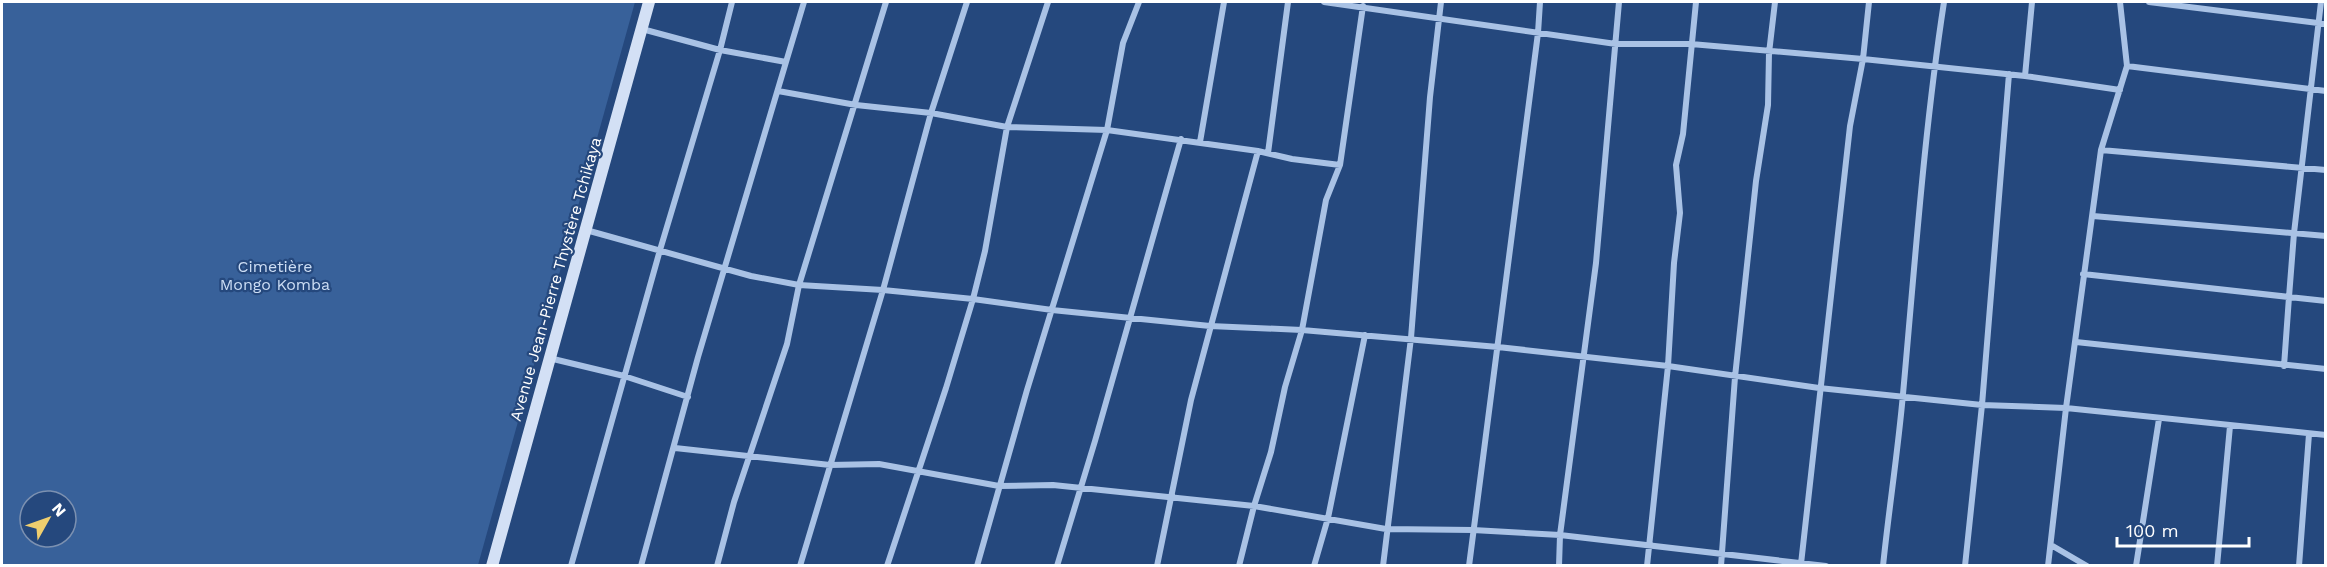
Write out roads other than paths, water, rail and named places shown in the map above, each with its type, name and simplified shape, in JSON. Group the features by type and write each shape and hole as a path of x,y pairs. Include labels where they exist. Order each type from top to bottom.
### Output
{"street":[{"name":"Avenue Jean-Pierre Thystère Tchikaya","path":"492,566 649,2"},
{"path":"571,566 732,2"},
{"path":"641,566 724,269 804,2"},
{"path":"717,566 731,511 786,344 798,285 856,105 886,2"},
{"path":"800,566 883,290 931,113 967,2"},
{"path":"887,566 973,298 987,240 1007,127 1048,2"},
{"path":"978,566 999,486 1107,130 1123,43 1139,2"},
{"path":"1200,142 1224,2"},
{"path":"1268,153 1288,2"},
{"path":"1324,2 1616,44 1691,44 1863,59 2009,74 2120,90"},
{"path":"1383,566 1411,338 1430,97 1441,2"},
{"path":"1469,566 1538,33 1540,2"},
{"path":"1559,566 1560,535 1596,263 1619,2"},
{"path":"1647,566 1668,366 1674,263 1680,213 1676,165 1683,134 1696,2"},
{"path":"1721,566 1735,377 1756,181 1768,105 1769,52 1775,2"},
{"path":"1801,564 1850,126 1863,59 1869,2"},
{"path":"1883,566 1903,396 1912,271 1934,66 1944,2"},
{"path":"2025,76 2032,2"},
{"path":"2048,566 2066,408 2101,150 2127,66 2120,2"},
{"path":"2149,2 2322,24"},
{"path":"2284,366 2294,232 2310,90 2322,24 2321,2"},
{"path":"1239,566 1302,330 1324,209 1340,165 1363,6"},
{"path":"641,29 720,50 786,62"},
{"path":"2127,66 2325,91"},
{"path":"1965,566 1982,405 2009,74"},
{"path":"778,91 856,105 931,113 1007,127 1107,130 1181,139 1258,151 1292,159 1340,165"},
{"path":"1057,566 1181,139"},
{"path":"2101,150 2325,170"},
{"path":"1157,566 1191,400 1258,151"},
{"path":"2092,216 2325,236"},
{"path":"586,230 724,269 798,285 973,298 1052,310 1210,326 1411,338 1668,366 1819,388 1982,405 2066,408 2325,435"},
{"path":"2084,274 2325,301"},
{"path":"1314,566 1328,518 1365,335"},
{"path":"2076,342 2325,369"},
{"path":"549,358 624,376 688,397"},
{"path":"2136,566 2159,419"},
{"path":"2217,566 2230,426"},
{"path":"2299,566 2309,434"},
{"path":"675,448 830,465 879,464 999,486 1053,485 1254,506 1386,529 1473,530 1560,535 1826,566"},
{"path":"2051,545 2087,566"}],"park label":[{"name":"Cimetière Mongo Komba","path":"275,275"}]}
